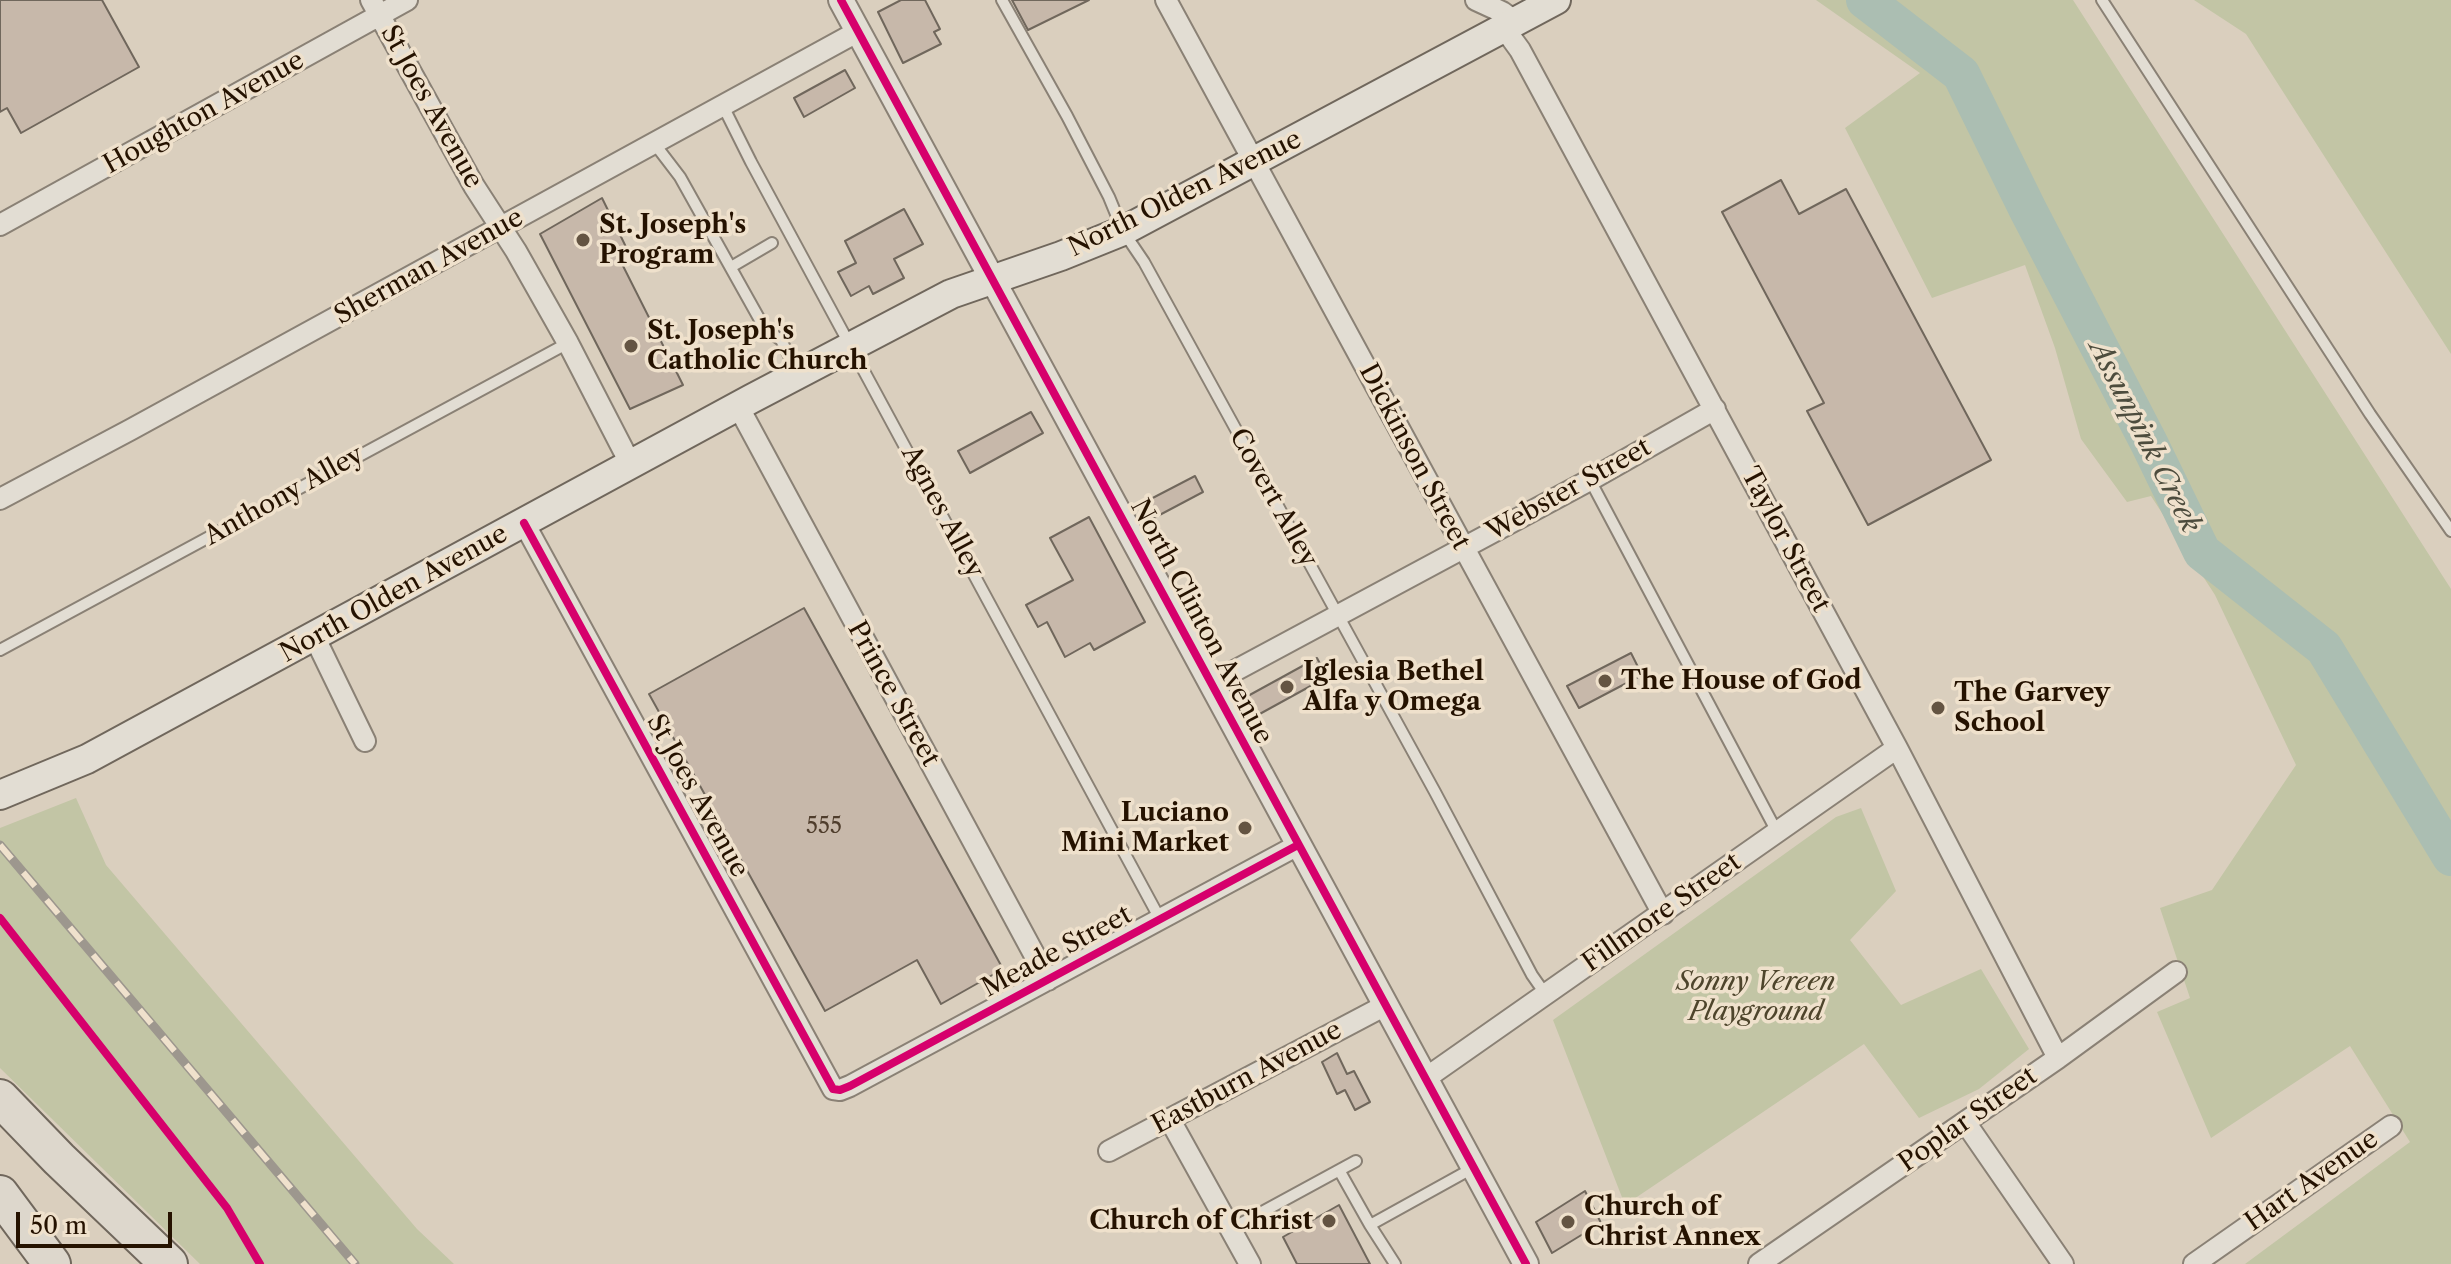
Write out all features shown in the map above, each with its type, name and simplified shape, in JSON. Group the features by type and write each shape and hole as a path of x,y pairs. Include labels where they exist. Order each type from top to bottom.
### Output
{"highway":[{"path":"0,1098 169,1264"},
{"path":"0,1194 52,1264"}],"main road":[{"name":"North Olden Avenue","path":"0,795 69,767 951,294 1123,231 1556,0"}],"street":[{"name":"Houghton Avenue","path":"0,225 362,25 375,7 407,0"},
{"name":"North Clinton Avenue","path":"841,0 1526,1264"},
{"name":"Dickinson Street","path":"1166,0 1663,914"},
{"path":"1476,0 1502,12 1510,25"},
{"name":"St Joes Avenue","path":"375,7 474,186 568,343 631,465"},
{"name":"Taylor Street","path":"1510,25 1520,50 1897,748 2058,1058"},
{"name":"Sherman Avenue","path":"0,499 857,32"},
{"name":"Prince Street","path":"738,406 1048,980"},
{"name":"Webster Street","path":"1212,683 1590,480 1715,409"},
{"name":"St Joes Avenue","path":"524,523 833,1089"},
{"path":"314,636 365,741"},
{"name":"Fillmore Street","path":"1426,1078 1897,748"},
{"name":"Meade Street","path":"833,1089 850,1086 1298,845"},
{"name":"Poplar Street","path":"1759,1264 2058,1058 2176,972"},
{"name":"Eastburn Avenue","path":"1109,1151 1386,1005"},
{"path":"1170,1120 1250,1264"},
{"path":"1965,1122 2063,1264"},
{"name":"Hart Avenue","path":"2194,1264 2391,1126"}],"lane":[{"name":"Covert Alley","path":"1002,0 1109,197 1123,231 1144,262 1532,975 1546,995"},
{"path":"2102,0 2370,414 2451,531"},
{"name":"Agnes Alley","path":"723,106 1160,919"},
{"path":"654,143 680,177 765,329 781,340 799,374"},
{"path":"731,267 772,243"},
{"name":"Anthony Alley","path":"0,650 568,343"},
{"path":"1590,480 1777,832"},
{"path":"1231,1229 1356,1161"},
{"path":"1370,1225 1473,1168"},
{"path":"1339,1170 1395,1264"}],"green space":[{"path":"1816,0 2073,0 2451,589 2451,1264 2245,1264 2410,1142 2350,1046 2211,1138 2157,1012 2190,998 2160,908 2212,890 2296,765 2215,595 2151,496 2127,502 2081,439 2055,348 2025,265 1932,298 1845,128 1920,73"},
{"path":"2194,0 2451,0 2451,354 2246,34"},
{"path":"76,798 106,865 417,1229 454,1264 200,1264 0,1068 0,828"},
{"name":"Sonny Vereen Playground","path":"1861,808 1896,891 1850,940 1901,1005 1981,969 2029,1049 1979,1089 1919,1118 1864,1044 1625,1205 1553,1020 1836,817"}],"building":[{"path":"0,0 102,0 139,67 21,133 7,108 0,112"},
{"path":"901,0 925,0 940,29 934,32 941,44 903,63 878,12"},
{"path":"1012,0 1089,0 1028,30"},
{"path":"845,70 855,88 804,117 794,98"},
{"path":"1781,180 1799,214 1846,189 1991,460 1868,525 1807,411 1824,403 1722,212"},
{"path":"602,198 626,247 616,252 683,385 630,409 540,234"},
{"path":"904,209 923,244 894,259 904,278 873,294 869,286 851,296 838,272 856,263 845,241"},
{"path":"1031,412 1043,433 970,473 958,451"},
{"path":"1195,476 1203,492 1152,519 1143,503"},
{"path":"1089,517 1145,622 1094,650 1090,643 1065,657 1047,622 1038,627 1026,605 1073,580 1050,538"},
{"path":"804,608 1003,969 941,1004 917,960 825,1011 649,694"},
{"name":"The House of God","path":"1631,653 1642,675 1579,708 1567,686"},
{"name":"Iglesia Bethel Alfa y Omega","path":"1317,658 1327,677 1256,716 1246,697"},
{"path":"1337,1053 1347,1074 1354,1071 1370,1102 1355,1110 1345,1090 1337,1094 1322,1062"},
{"name":"Church of Christ Annex","path":"1585,1191 1601,1223 1552,1253 1536,1222"},
{"name":"Church of Christ","path":"1339,1205 1370,1264 1297,1264 1283,1237"}],"waterway":[{"name":"Assunpink Creek","path":"1865,0 1961,74 2202,552 2324,648 2451,857"}],"railway":[{"path":"0,845 355,1264"}],"cycle path":[{"path":"841,0 1526,1264"},
{"path":"524,523 833,1089 850,1086 1298,845"},
{"path":"0,918 227,1208 260,1264"}],"place":[{"name":"St. Joseph's Program","path":"583,240"},
{"name":"St. Joseph's Catholic Church","path":"631,346"},
{"name":"The House of God","path":"1605,681"},
{"name":"Iglesia Bethel Alfa y Omega","path":"1287,687"},
{"name":"The Garvey School","path":"1938,708"},
{"name":"Luciano Mini Market","path":"1245,828"},
{"name":"Church of Christ","path":"1329,1221"},
{"name":"Church of Christ Annex","path":"1568,1222"}]}
